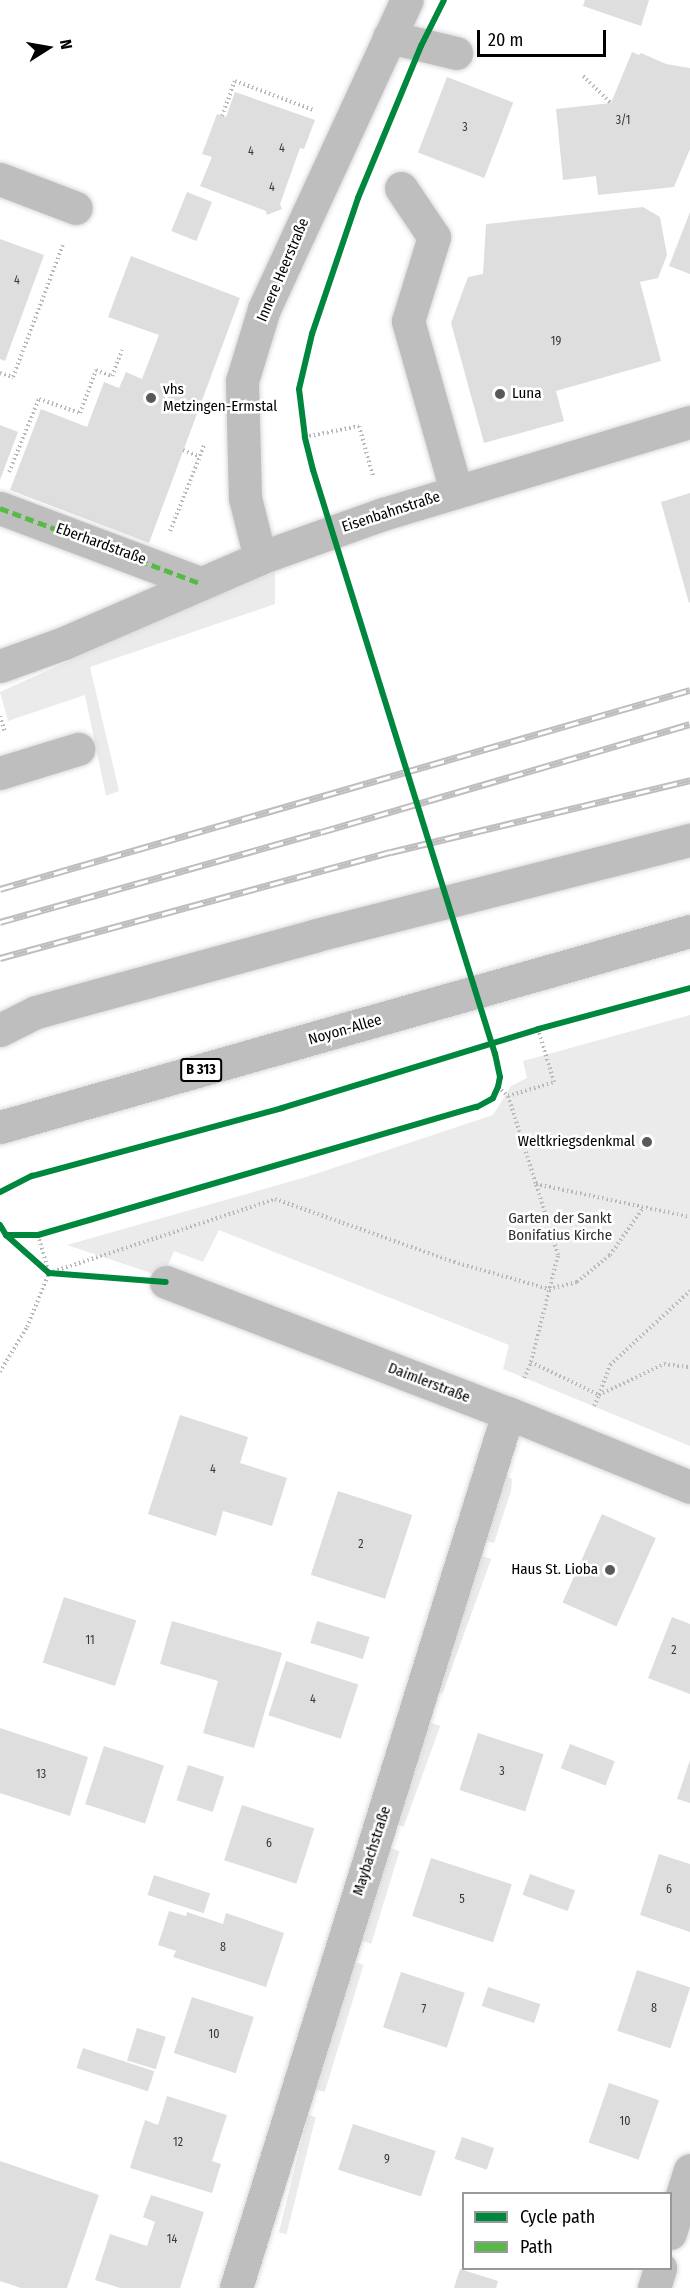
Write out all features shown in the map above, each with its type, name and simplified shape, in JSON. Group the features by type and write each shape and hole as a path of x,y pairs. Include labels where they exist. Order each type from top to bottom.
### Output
{"street":[{"name":"Innere Heerstraße","path":"260,558 245,498 242,381 264,309 348,123 407,0"},
{"path":"389,38 456,52"},
{"path":"0,179 76,208"},
{"path":"401,188 434,237 408,321 456,491"},
{"name":"Eisenbahnstraße","path":"0,666 64,643 260,558 383,514 690,422"},
{"name":"Eberhardstraße","path":"0,508 158,565 200,583"},
{"path":"0,773 78,749"},
{"path":"0,1030 36,1012 316,935 690,840"},
{"name":"Noyon-Allee","path":"0,1127 690,931"},
{"name":"Daimlerstraße","path":"166,1282 508,1413 690,1487"},
{"name":"Maybachstraße","path":"236,2288 508,1413"},
{"path":"672,2227 690,2170"},
{"path":"654,2288 659,2270"}],"path":[{"path":"583,76 611,103"},
{"path":"222,116 235,81 348,123"},
{"path":"0,373 13,377 76,208"},
{"path":"9,473 39,399 80,413 96,370 112,376 122,350"},
{"path":"304,436 359,426 383,514"},
{"path":"158,565 198,456 209,437"},
{"path":"183,450 198,456"},
{"path":"508,1096 554,1082 538,1029"},
{"path":"498,1087 508,1096 558,1255 531,1362 508,1413"},
{"path":"536,1184 690,1217"},
{"path":"49,1274 275,1199 454,1262 549,1289 577,1282 610,1255 643,1208"},
{"path":"0,1372 27,1327 49,1274 38,1235"},
{"path":"591,1412 610,1365 690,1292"},
{"path":"531,1362 599,1395"},
{"path":"599,1395 664,1364 690,1367"}],"green space":[{"path":"275,568 275,604 90,667 119,791 106,796 85,695 8,721 0,692"},
{"name":"Garten der Sankt Bonifatius Kirche","path":"690,1015 690,1446 503,1369 509,1345 219,1230 203,1262 174,1251 163,1277 67,1245 306,1177 493,1115 511,1086 527,1078 523,1061"},
{"path":"507,1476 512,1479 511,1491 494,1543 484,1540"},
{"path":"480,1555 491,1559 442,1693 431,1689"},
{"path":"429,1722 440,1726 404,1827 392,1823"},
{"path":"390,1848 400,1851 371,1944 362,1941"},
{"path":"354,1962 364,1965 325,2092 315,2089"},
{"path":"308,2115 316,2117 286,2234 279,2232"}],"building":[{"path":"585,0 649,0 641,26 583,6"},
{"path":"632,52 639,55 641,53 666,64 690,68 690,149 674,187 598,195 596,176 563,180 556,109 611,103"},
{"path":"447,77 513,102 484,178 418,153"},
{"path":"235,92 315,120 304,149 300,148 280,204 282,209 267,215 266,211 200,186 212,157 202,154 217,114 226,117"},
{"path":"187,192 212,202 196,241 171,231"},
{"path":"643,207 660,217 667,255 658,278 640,282 661,361 556,391 564,421 484,443 451,323 468,277 483,274 486,224"},
{"path":"690,212 690,274 669,266"},
{"path":"0,239 44,255 5,361 0,359"},
{"name":"vhs Metzingen-Ermstal","path":"131,256 240,298 149,543 10,490 41,409 87,427 104,382 119,388 126,372 142,379 159,335 108,317"},
{"path":"0,425 18,432 0,480"},
{"path":"690,493 690,602 689,603 661,502"},
{"path":"180,1415 248,1437 240,1463 287,1478 272,1526 223,1511 216,1536 148,1514"},
{"path":"338,1491 412,1515 385,1599 311,1575"},
{"name":"Haus St. Lioba","path":"602,1514 656,1538 616,1627 563,1603"},
{"path":"64,1597 136,1620 115,1686 43,1663"},
{"path":"672,1617 690,1624 690,1694 648,1678"},
{"path":"172,1621 282,1653 254,1748 203,1733 218,1681 160,1664"},
{"path":"317,1621 370,1637 363,1659 310,1643"},
{"path":"286,1661 358,1684 341,1739 268,1715"},
{"path":"0,1728 88,1757 70,1816 0,1793"},
{"path":"478,1733 544,1754 525,1811 459,1790"},
{"path":"570,1744 615,1761 605,1785 561,1768"},
{"path":"104,1746 164,1765 145,1823 85,1804"},
{"path":"690,1760 690,1803 677,1799"},
{"path":"188,1765 224,1777 213,1812 177,1800"},
{"path":"242,1805 314,1828 296,1884 224,1860"},
{"path":"659,1854 690,1864 690,1932 640,1915"},
{"path":"431,1858 512,1884 493,1942 412,1916"},
{"path":"530,1874 575,1890 568,1911 522,1895"},
{"path":"154,1875 210,1893 204,1913 148,1895"},
{"path":"169,1911 186,1916 187,1912 223,1924 226,1913 284,1933 266,1987 173,1957 176,1951 158,1945"},
{"path":"637,1970 690,1987 670,2048 617,2031"},
{"path":"401,1972 465,1993 447,2048 383,2027"},
{"path":"488,1987 540,2004 534,2023 482,2006"},
{"path":"192,1997 254,2017 236,2073 174,2053"},
{"path":"137,2028 166,2037 156,2069 127,2061"},
{"path":"83,2048 154,2071 148,2091 77,2068"},
{"path":"609,2083 659,2100 639,2160 588,2143"},
{"path":"167,2096 227,2115 212,2161 221,2164 212,2193 130,2168 145,2120 158,2125"},
{"path":"353,2124 436,2151 421,2197 338,2170"},
{"path":"462,2137 494,2148 487,2170 455,2159"},
{"path":"0,2161 99,2195 67,2288 21,2288 0,2281"},
{"path":"151,2195 204,2212 180,2288 120,2288 95,2280 110,2234 147,2246 155,2222 143,2217"},
{"path":"460,2269 498,2281 496,2288 454,2288"}],"railway":[{"path":"0,889 690,690"},
{"path":"0,922 321,832 690,724"},
{"path":"0,958 391,852 690,780"}],"marked path":[{"path":"0,508 200,583"}],"cycle path":[{"path":"6,1235 38,1235 477,1107 493,1098 498,1087 500,1077 495,1054 313,470 305,437 299,389 312,334 358,198 421,46 444,0"},
{"path":"0,1192 32,1176 282,1108 538,1029 690,988"},
{"path":"0,1225 6,1235 49,1273 166,1282"}],"place":[{"name":"Luna","path":"500,394"},
{"name":"vhs Metzingen-Ermstal","path":"151,398"},
{"name":"Weltkriegsdenkmal","path":"647,1142"},
{"name":"Haus St. Lioba","path":"610,1570"}]}
